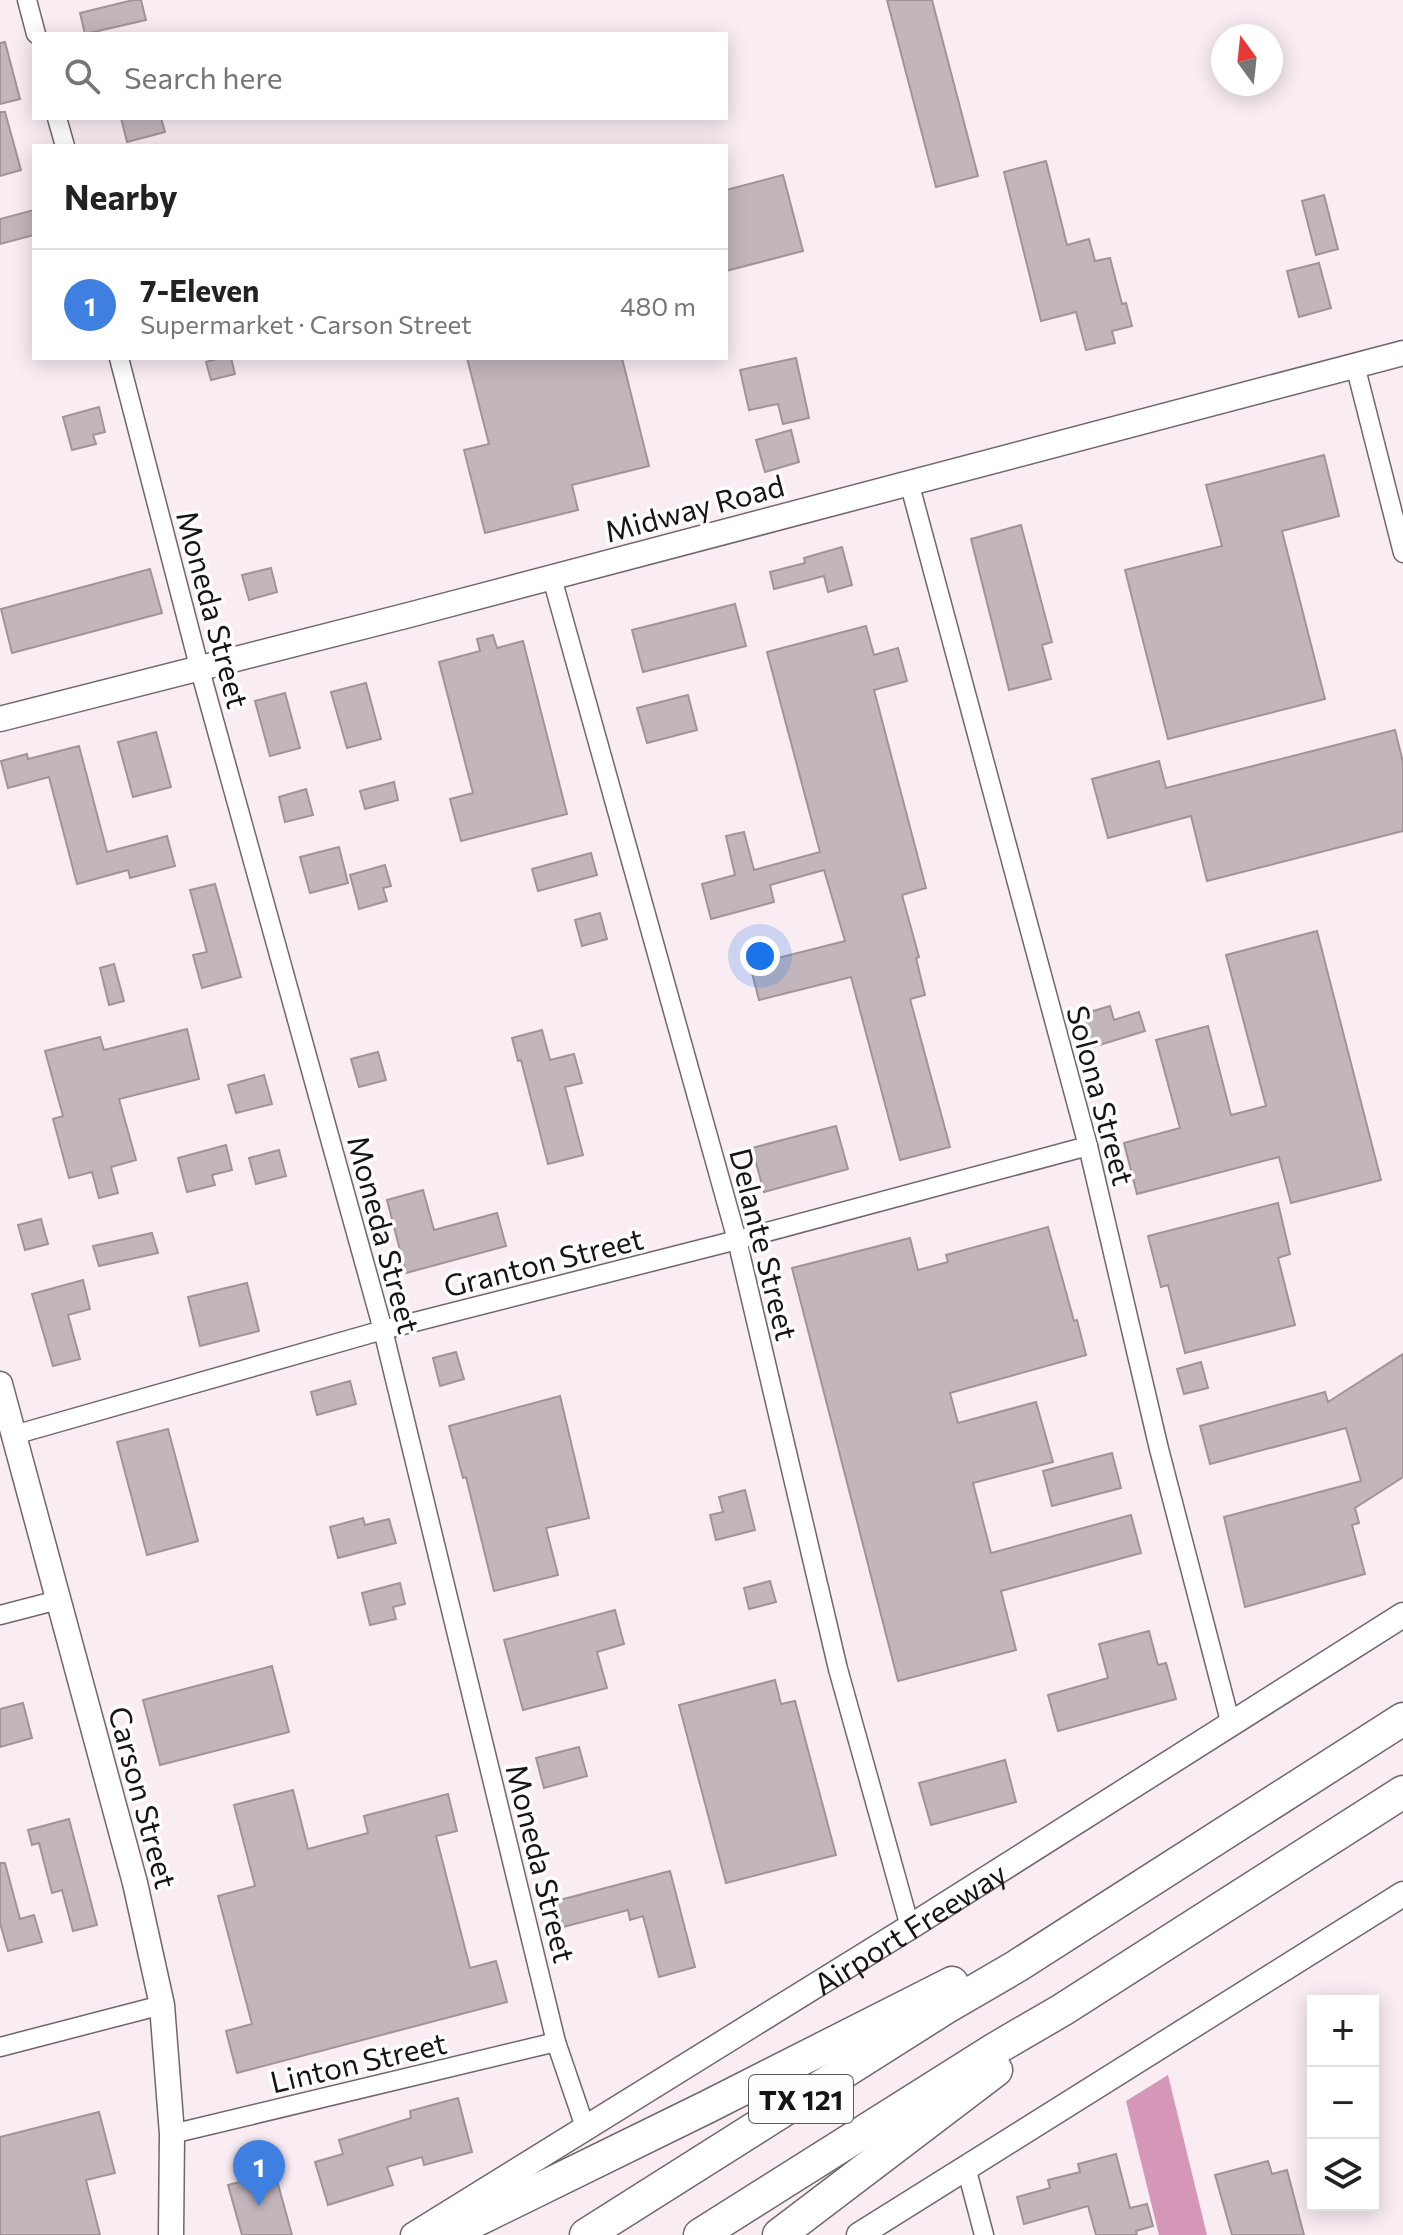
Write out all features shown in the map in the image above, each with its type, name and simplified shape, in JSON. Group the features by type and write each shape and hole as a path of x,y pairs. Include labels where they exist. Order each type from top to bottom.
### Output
{"highway":[{"name":"TX 121","path":"586,2235 945,2008 1017,1966 1403,1719"},
{"name":"TX 121","path":"700,2235 1062,2010 1403,1792"},
{"path":"446,2235 950,1983 1017,1966"},
{"path":"779,2235 1010,2060 1062,2010"}],"main road":[{"name":"Midway Road","path":"0,719 200,670 1403,353"},
{"name":"Carson Street","path":"0,1384 135,1883 162,2005 172,2134 171,2235"},
{"name":"Airport Freeway","path":"413,2235 910,1927 1403,1615"},
{"path":"859,2235 1403,1894"}],"street":[{"path":"27,0 35,32"},
{"path":"58,120 64,144"},
{"name":"Moneda Street","path":"120,360 200,670 383,1330 556,2042 585,2127"},
{"path":"1355,365 1403,553"},
{"name":"Solona Street","path":"909,482 1088,1146 1159,1449 1231,1725"},
{"name":"Delante Street","path":"552,578 737,1240 838,1669 910,1927"},
{"name":"Granton Street","path":"14,1435 383,1330 1088,1146"},
{"path":"0,1615 58,1600"},
{"path":"0,2047 162,2005"},
{"name":"Linton Street","path":"172,2134 556,2042"},
{"path":"966,2167 984,2235"}],"shaded area":[{"path":"1168,2075 1207,2235 1159,2235 1126,2101"}],"building":[{"path":"141,0 146,20 85,32 80,13"},
{"path":"887,0 932,0 978,176 936,187"},
{"path":"5,42 20,99 0,104 0,43"},
{"path":"0,112 5,112 21,170 0,176"},
{"path":"122,120 162,120 165,132 127,142"},
{"path":"1046,161 1067,245 1089,239 1095,261 1110,258 1122,304 1126,303 1132,326 1112,331 1115,343 1086,350 1076,312 1041,321 1004,172"},
{"path":"783,175 803,251 728,270 728,189"},
{"path":"1324,195 1338,249 1316,255 1302,201"},
{"path":"32,211 32,236 0,244 0,219"},
{"path":"1319,263 1331,308 1299,317 1287,271"},
{"path":"796,358 809,418 783,424 778,404 749,410 740,370"},
{"path":"232,360 235,374 211,380 206,362"},
{"path":"468,360 622,360 649,466 572,485 578,510 485,533 464,450 489,444"},
{"path":"99,407 105,432 93,435 96,444 72,450 63,417"},
{"path":"791,430 799,462 765,472 756,440"},
{"path":"1324,455 1339,516 1282,531 1325,699 1168,739 1125,570 1222,546 1206,485"},
{"path":"1021,525 1052,642 1042,645 1051,679 1009,690 971,539"},
{"path":"842,547 852,585 828,592 824,576 774,589 770,572 805,563 804,558"},
{"path":"271,568 277,592 249,600 242,575"},
{"path":"150,569 162,613 12,653 1,609"},
{"path":"735,604 746,646 643,672 632,630"},
{"path":"866,626 874,655 898,648 907,681 874,690 926,888 902,895 919,957 916,958 925,995 910,999 950,1147 900,1160 851,977 759,1000 750,965 845,941 824,870 770,885 774,902 711,919 702,884 735,875 726,836 744,832 754,870 820,852 767,652"},
{"path":"493,635 497,648 523,641 567,814 461,841 450,799 473,793 439,662 480,651 477,639"},
{"path":"366,683 381,739 347,748 331,692"},
{"path":"285,693 300,748 270,756 255,701"},
{"path":"688,695 697,730 647,743 637,708"},
{"path":"1395,730 1403,762 1403,831 1207,881 1191,816 1108,838 1092,779 1159,761 1166,788"},
{"path":"156,732 171,787 133,797 118,742"},
{"path":"79,746 107,852 167,836 175,866 130,878 128,870 77,884 49,777 8,788 1,761 27,754 28,759"},
{"path":"394,782 398,800 365,809 360,791"},
{"path":"306,789 313,815 285,822 279,797"},
{"path":"339,847 348,883 310,893 300,857"},
{"path":"591,853 597,875 538,891 532,869"},
{"path":"385,865 391,886 383,888 387,901 359,909 350,875"},
{"path":"215,884 241,977 202,988 193,955 207,952 190,890"},
{"path":"600,913 607,939 582,946 575,920"},
{"path":"1317,931 1381,1180 1291,1203 1279,1157 1137,1194 1124,1143 1180,1128 1156,1040 1208,1026 1231,1115 1266,1106 1226,955"},
{"path":"114,964 124,1001 109,1005 100,968"},
{"path":"1110,1006 1114,1020 1139,1012 1145,1031 1093,1047 1083,1014"},
{"path":"187,1029 199,1079 119,1099 136,1160 111,1167 118,1193 99,1198 92,1172 69,1178 53,1119 63,1116 45,1051 100,1037 104,1050"},
{"path":"542,1030 550,1060 574,1054 582,1083 565,1087 583,1155 548,1164 521,1060 518,1061 512,1038"},
{"path":"378,1052 386,1080 359,1087 351,1059"},
{"path":"264,1075 272,1104 236,1113 228,1085"},
{"path":"836,1126 848,1169 764,1192 752,1148"},
{"path":"226,1145 232,1170 212,1175 215,1185 187,1192 178,1158"},
{"path":"279,1150 286,1176 256,1184 249,1158"},
{"path":"423,1190 434,1230 497,1213 506,1246 406,1273 387,1200"},
{"path":"1278,1203 1290,1254 1278,1258 1295,1325 1185,1353 1168,1285 1161,1287 1148,1236"},
{"path":"41,1219 48,1244 25,1250 18,1225"},
{"path":"1048,1227 1086,1355 950,1393 958,1423 1036,1402 1053,1462 973,1483 991,1553 1131,1515 1141,1553 1001,1591 1016,1650 898,1681 792,1268 910,1238 918,1270 948,1262 946,1255"},
{"path":"152,1233 158,1253 99,1266 93,1246"},
{"path":"83,1280 90,1309 68,1315 80,1359 53,1366 32,1294"},
{"path":"247,1283 259,1331 200,1346 188,1297"},
{"path":"456,1352 464,1379 440,1386 433,1358"},
{"path":"1403,1354 1403,1477 1355,1508 1359,1523 1352,1525 1365,1574 1245,1607 1224,1517 1361,1481 1346,1428 1210,1464 1200,1426 1325,1392 1328,1402"},
{"path":"1201,1362 1208,1388 1184,1394 1177,1369"},
{"path":"350,1381 356,1404 317,1415 311,1392"},
{"path":"560,1396 589,1518 546,1528 558,1575 494,1591 466,1477 463,1478 449,1426"},
{"path":"168,1429 198,1541 147,1555 117,1442"},
{"path":"1112,1453 1121,1488 1052,1506 1043,1471"},
{"path":"745,1490 755,1530 716,1540 710,1515 723,1512 719,1497"},
{"path":"363,1518 365,1525 389,1519 396,1543 338,1558 330,1527"},
{"path":"770,1581 776,1602 749,1609 744,1588"},
{"path":"400,1583 405,1604 393,1607 396,1619 370,1625 362,1593"},
{"path":"615,1610 624,1644 597,1652 607,1688 523,1710 504,1640"},
{"path":"1149,1631 1158,1665 1166,1663 1176,1699 1058,1731 1048,1695 1108,1678 1099,1644"},
{"path":"272,1666 289,1732 160,1765 143,1700"},
{"path":"775,1680 781,1704 795,1701 836,1855 726,1883 679,1705"},
{"path":"23,1703 32,1738 0,1747 0,1709"},
{"path":"579,1747 587,1776 544,1788 536,1758"},
{"path":"1005,1760 1016,1802 931,1825 919,1783"},
{"path":"293,1790 308,1849 368,1833 364,1816 448,1794 457,1831 436,1836 470,1968 496,1961 507,2002 237,2073 226,2031 252,2024 218,1896 255,1886 234,1805"},
{"path":"69,1819 97,1925 73,1931 62,1890 52,1893 39,1843 32,1845 28,1830"},
{"path":"0,1863 5,1863 20,1919 34,1915 42,1942 8,1951 0,1923"},
{"path":"670,1871 695,1967 659,1977 643,1916 630,1920 628,1910 563,1927 556,1901"},
{"path":"458,2098 472,2152 424,2165 422,2157 387,2167 393,2185 328,2205 315,2162 343,2154 339,2140 411,2118 410,2111"},
{"path":"99,2112 115,2173 86,2180 100,2235 0,2235 0,2137"},
{"path":"1116,2154 1130,2208 1147,2204 1153,2226 1136,2231 1137,2235 1096,2235 1088,2206 1024,2224 1017,2197 1050,2188 1048,2180 1080,2172 1078,2164"},
{"path":"1268,2161 1272,2174 1287,2170 1304,2235 1232,2235 1215,2175"},
{"path":"275,2173 292,2235 242,2235 228,2185"}],"place":[{"name":"7-Eleven","path":"259,2206"}]}
